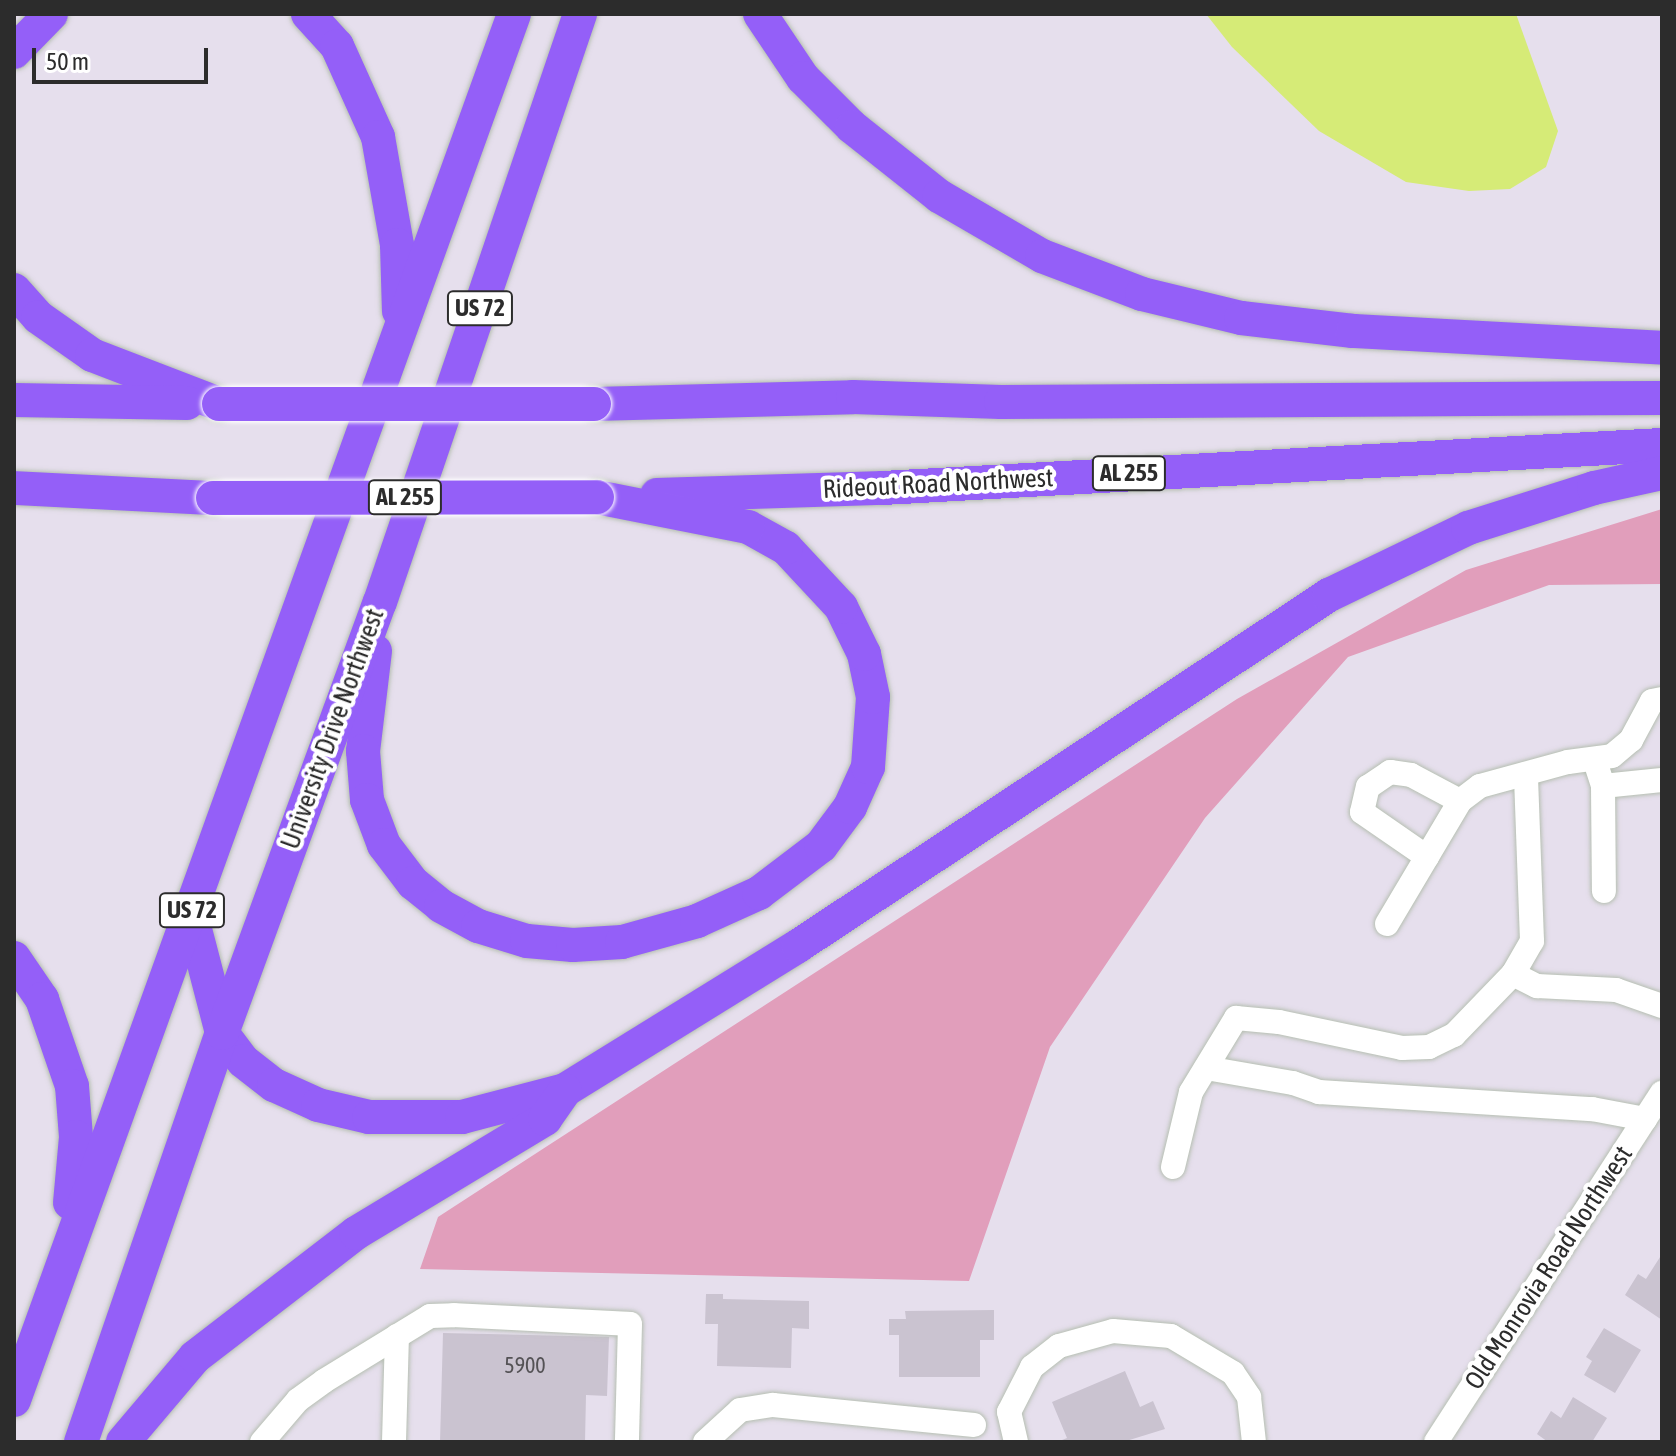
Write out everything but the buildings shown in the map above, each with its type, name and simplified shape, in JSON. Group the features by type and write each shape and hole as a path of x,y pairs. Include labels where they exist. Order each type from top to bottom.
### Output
{"highway":[{"path":"14,52 51,14"},
{"path":"308,14 337,46 378,137 397,245 400,329"},
{"name":"US 72","path":"14,1400 514,14"},
{"name":"University Drive Northwest","path":"81,1442 222,1033 380,602 580,14"},
{"path":"760,14 803,78 852,127 939,196 1042,256 1127,288 1241,318 1353,331 1662,348"},
{"path":"14,290 38,317 92,355 219,404"},
{"path":"14,400 219,404 594,404 853,397 1001,402 1662,398"},
{"name":"Rideout Road Northwest","path":"14,488 213,498 597,497 883,488 1662,445"},
{"path":"191,914 222,1033 243,1061 274,1085 318,1105 369,1117 462,1117 565,1090 798,946 1329,595 1468,528 1594,488 1662,473"},
{"path":"380,602 363,751 367,800 384,845 413,883 441,906 490,930 527,941 573,945 622,942 697,921 759,893 821,846 850,807 868,767 873,697 864,654 841,607 786,548 748,527 597,497"},
{"path":"14,958 42,999 72,1086 76,1137 72,1233"},
{"path":"123,1442 195,1357 356,1233 545,1119 565,1090"}],"street":[{"path":"1387,924 1460,801 1480,786 1568,762 1595,761 1612,756 1631,740 1652,701 1662,699"},
{"path":"1595,761 1603,786 1604,891"},
{"path":"1427,857 1362,812 1368,787 1390,772 1411,775 1460,801"},
{"path":"1173,1167 1191,1092 1236,1018 1279,1022 1402,1048 1429,1047 1454,1035 1513,974 1532,941 1526,774"},
{"path":"1603,786 1662,780"},
{"path":"1513,974 1537,986 1616,990 1662,1006"},
{"path":"1206,1068 1293,1083 1319,1092 1592,1109 1645,1119"},
{"name":"Old Monrovia Road Northwest","path":"1436,1442 1662,1093"},
{"path":"262,1442 298,1400 430,1316 630,1324 627,1442"},
{"path":"1016,1442 1009,1412 1032,1367 1059,1346 1100,1332 1171,1336 1233,1373 1249,1397 1254,1442"},
{"path":"394,1442 397,1336"},
{"path":"705,1442 740,1410 773,1405 976,1434 989,1410 1009,1412"}],"shaded area":[{"path":"1206,14 1516,14 1558,131 1546,167 1510,189 1469,191 1406,182 1319,131 1232,47"},
{"path":"1662,509 1662,584 1549,585 1348,657 1205,818 1050,1047 969,1281 420,1269 438,1217 1237,699 1466,570"}]}
